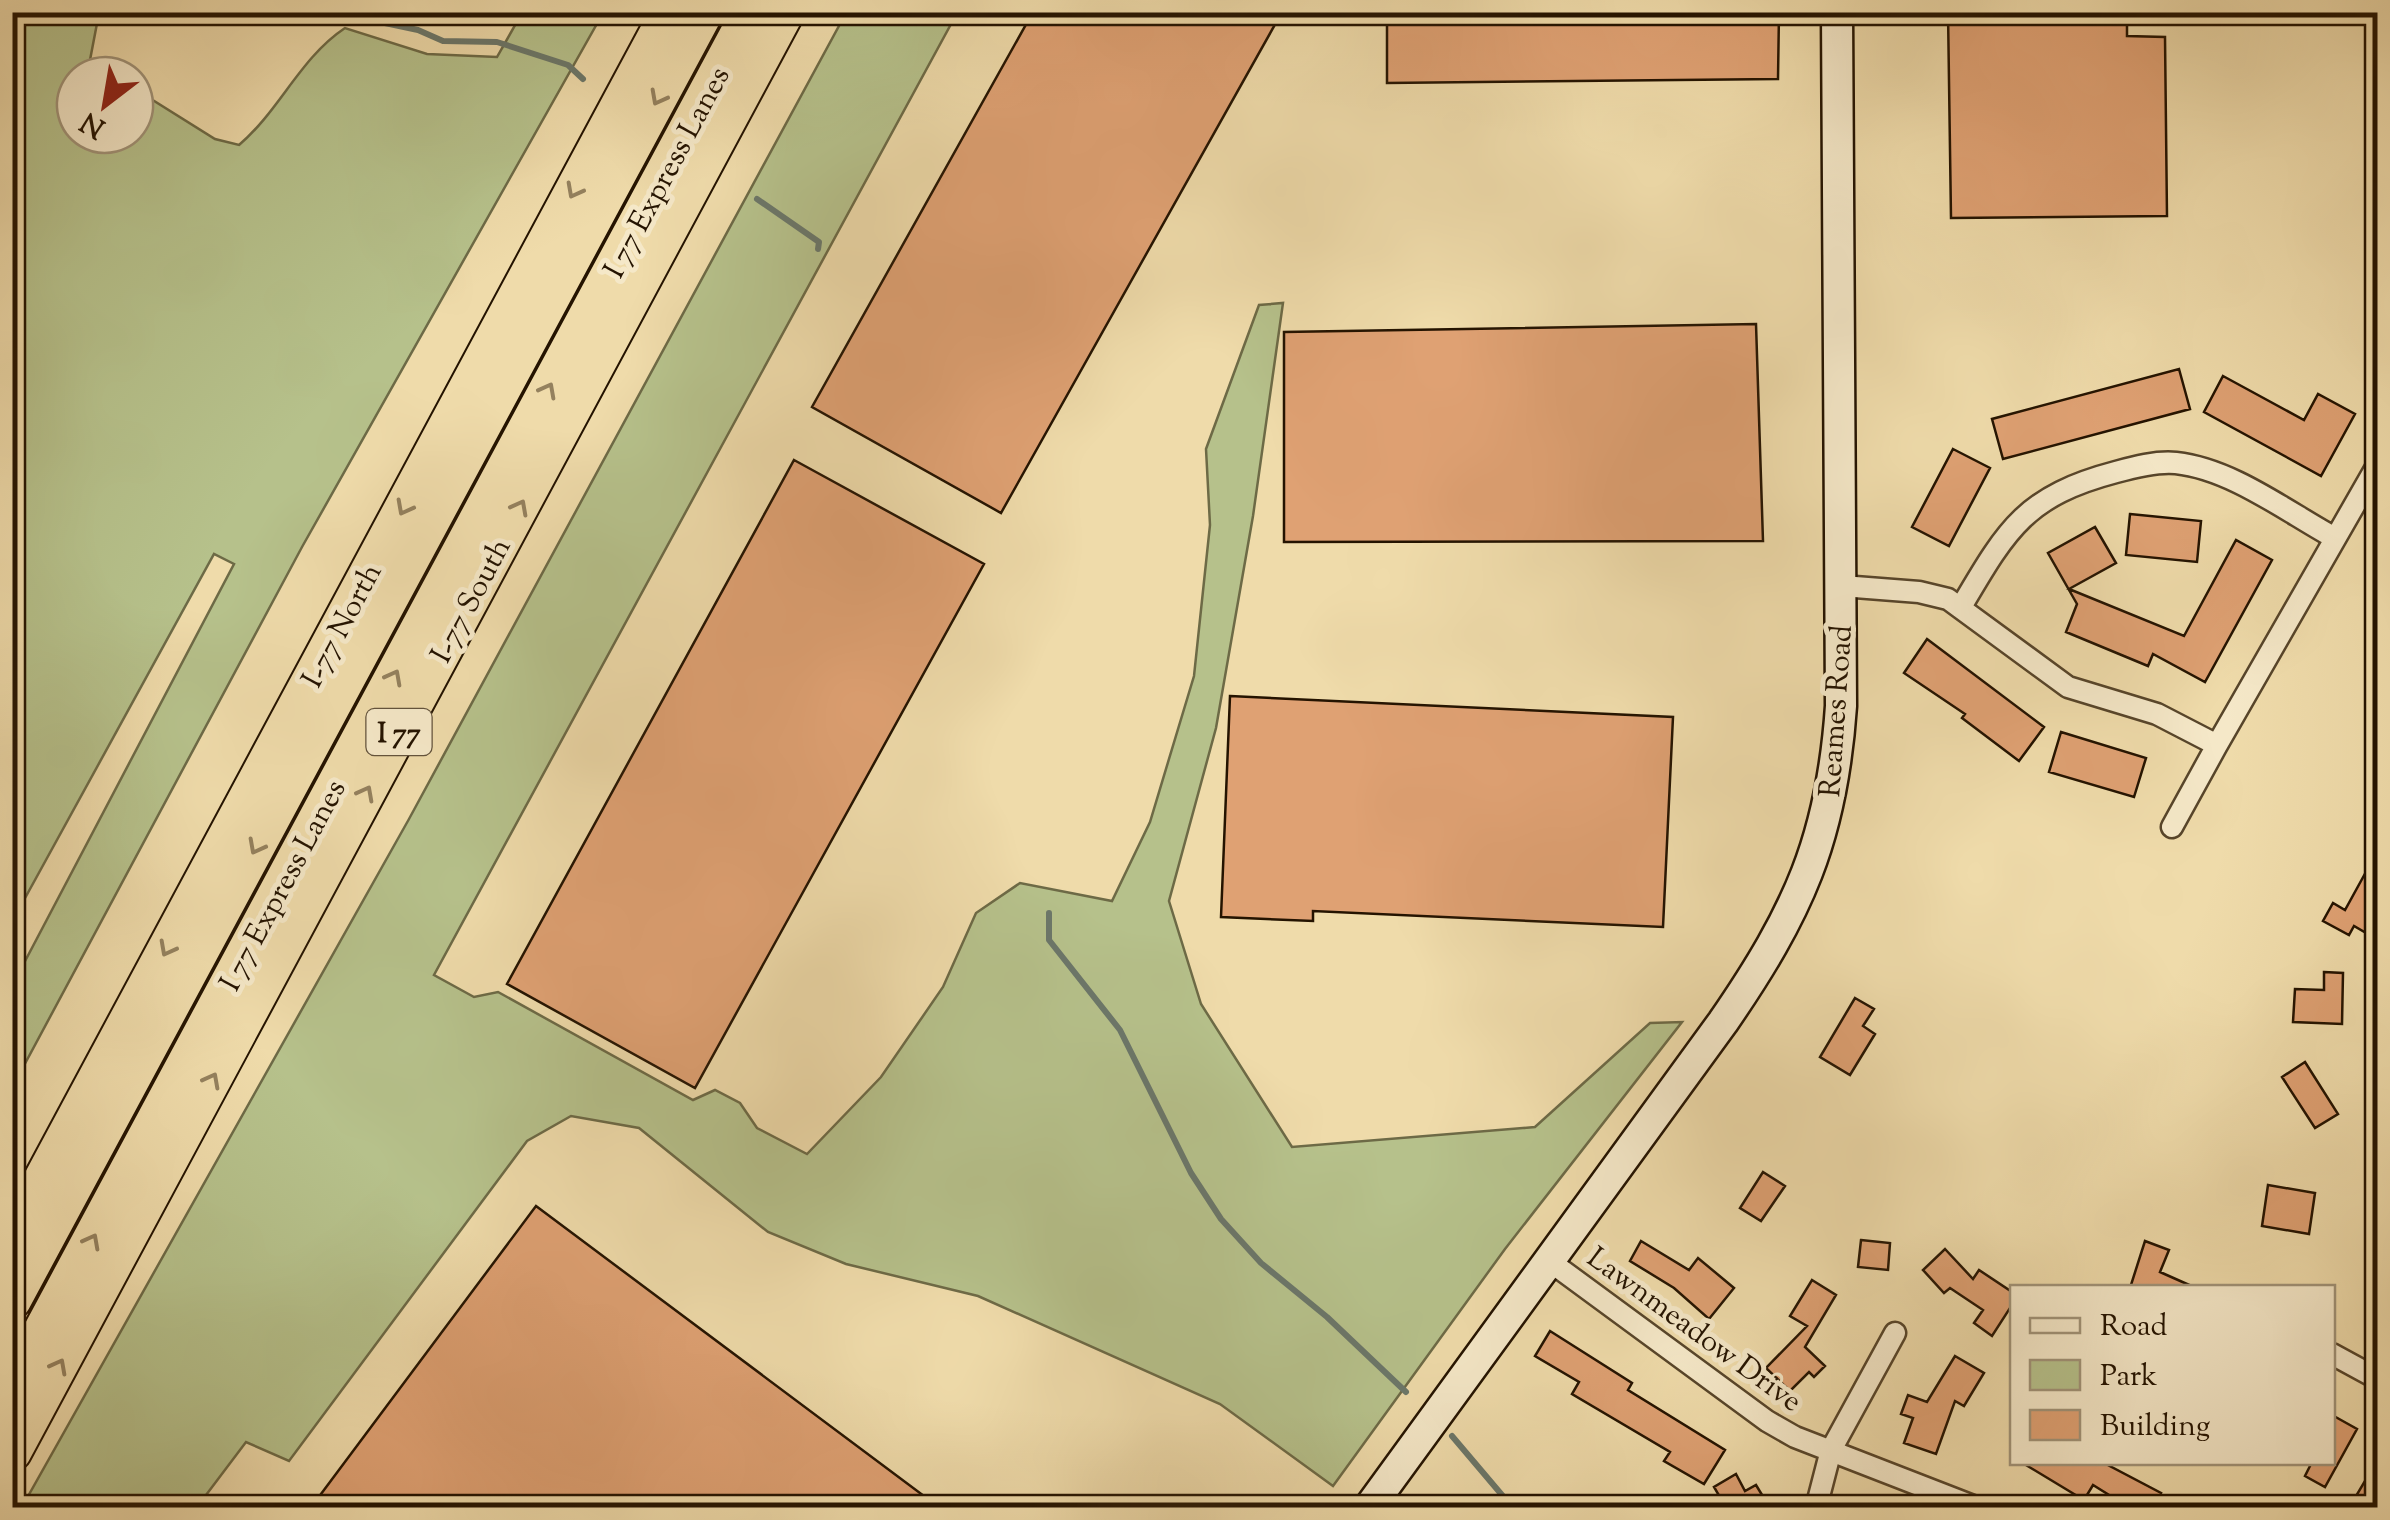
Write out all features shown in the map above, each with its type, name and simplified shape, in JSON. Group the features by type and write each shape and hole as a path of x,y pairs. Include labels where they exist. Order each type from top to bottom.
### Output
{"highway":[{"name":"I-77 North","path":"12,1236 670,12"},
{"name":"I 77 Express Lanes","path":"12,1300 704,12"},
{"name":"I 77 Express Lanes","path":"12,1388 751,12"},
{"name":"I-77 South","path":"12,1452 785,12"}],"main road":[{"name":"Reames Road","path":"1369,1508 1723,1022 1788,924 1812,867 1835,774 1842,586 1836,12"}],"street":[{"path":"1961,606 1991,557 2038,502 2082,481 2136,467 2176,463 2223,477 2335,538"},
{"path":"2172,827 2378,464"},
{"path":"1842,586 1919,592 1961,606 2068,686 2158,714 2217,746"},
{"name":"Lawnmeadow Drive","path":"1548,1260 1766,1422 1978,1508"},
{"path":"1816,1508 1831,1450 1895,1332"},
{"path":"2335,1356 2378,1379"}],"green space":[{"path":"13,12 99,13 91,55 55,55 55,155 155,155 155,102 215,139 239,145 315,54 345,28 427,54 497,57 522,13 603,13 302,547 13,1086 13,984 234,564 214,554 13,920"},
{"path":"846,13 957,13 434,975 474,997 498,992 693,1100 715,1090 740,1103 757,1128 807,1154 881,1077 943,987 976,913 1020,883 1112,901 1150,822 1194,676 1210,525 1206,449 1259,305 1283,303 1253,516 1216,728 1169,901 1201,1004 1292,1147 1535,1127 1650,1023 1682,1022 1505,1249 1333,1486 1220,1404 978,1296 846,1264 768,1232 639,1128 571,1116 527,1141 289,1461 246,1442 197,1507 22,1507 409,819"}],"building":[{"path":"1033,12 1282,12 1001,513 812,407"},
{"path":"1387,12 1779,12 1778,79 1387,83"},
{"path":"1948,12 2127,12 2127,36 2165,37 2167,216 1951,218"},
{"path":"1756,324 1763,541 1284,542 1284,332"},
{"path":"2179,369 2190,409 2003,459 1992,419"},
{"path":"2223,376 2304,420 2318,394 2355,414 2321,476 2204,412"},
{"path":"1953,449 1990,468 1949,546 1912,527"},
{"path":"794,460 984,564 695,1088 507,984"},
{"path":"2130,514 2201,521 2197,562 2126,555"},
{"path":"2095,527 2116,563 2069,589 2184,636 2236,540 2272,560 2205,682 2153,654 2148,666 2066,632 2077,604 2048,553"},
{"path":"1927,639 2044,727 2019,761 1962,718 1965,714 1904,673"},
{"path":"1230,696 1673,717 1663,927 1313,911 1313,921 1221,917"},
{"path":"2061,732 2146,758 2134,797 2049,772"},
{"path":"2378,850 2378,928 2373,937 2354,926 2349,935 2323,921 2333,903 2345,910"},
{"path":"2324,972 2343,973 2342,1024 2293,1022 2295,989 2324,990"},
{"path":"1855,998 1874,1009 1863,1026 1875,1034 1850,1075 1820,1057"},
{"path":"2305,1062 2338,1114 2315,1128 2282,1077"},
{"path":"1763,1172 1785,1186 1761,1221 1740,1208"},
{"path":"2268,1185 2315,1193 2309,1234 2262,1226"},
{"path":"536,1206 940,1508 331,1508 318,1498"},
{"path":"1861,1240 1890,1243 1888,1270 1858,1267"},
{"path":"1641,1241 1689,1270 1698,1258 1734,1288 1709,1319 1674,1288 1630,1261"},
{"path":"2145,1241 2169,1250 2160,1272 2189,1285 2131,1285"},
{"path":"1945,1249 1973,1279 1979,1270 2010,1291 2010,1308 1992,1336 1974,1323 1983,1310 1950,1288 1944,1293 1923,1270"},
{"path":"1812,1280 1836,1295 1805,1347 1825,1366 1814,1377 1809,1372 1790,1391 1766,1368 1807,1326 1790,1316"},
{"path":"1550,1331 1632,1383 1628,1390 1725,1450 1704,1484 1664,1461 1670,1452 1572,1394 1579,1382 1535,1356"},
{"path":"1955,1356 1984,1373 1964,1406 1955,1401 1936,1454 1904,1443 1913,1418 1901,1414 1908,1395 1927,1402"},
{"path":"2335,1417 2357,1429 2325,1487 2305,1476 2310,1465 2335,1465"},
{"path":"2378,1459 2378,1508 2375,1508 2356,1496"},
{"path":"2026,1465 2108,1465 2161,1493 2152,1508 2130,1508 2093,1485 2084,1500"},
{"path":"1736,1474 1745,1491 1756,1485 1770,1508 1717,1508 1724,1504 1714,1487"}],"waterway":[{"path":"333,12 418,30 443,41 497,42 568,65 583,79"},
{"path":"757,199 819,242 818,249"},
{"path":"1049,913 1049,940 1120,1030 1191,1173 1221,1219 1261,1263 1327,1317 1406,1392"},
{"path":"1452,1436 1513,1508"}]}
